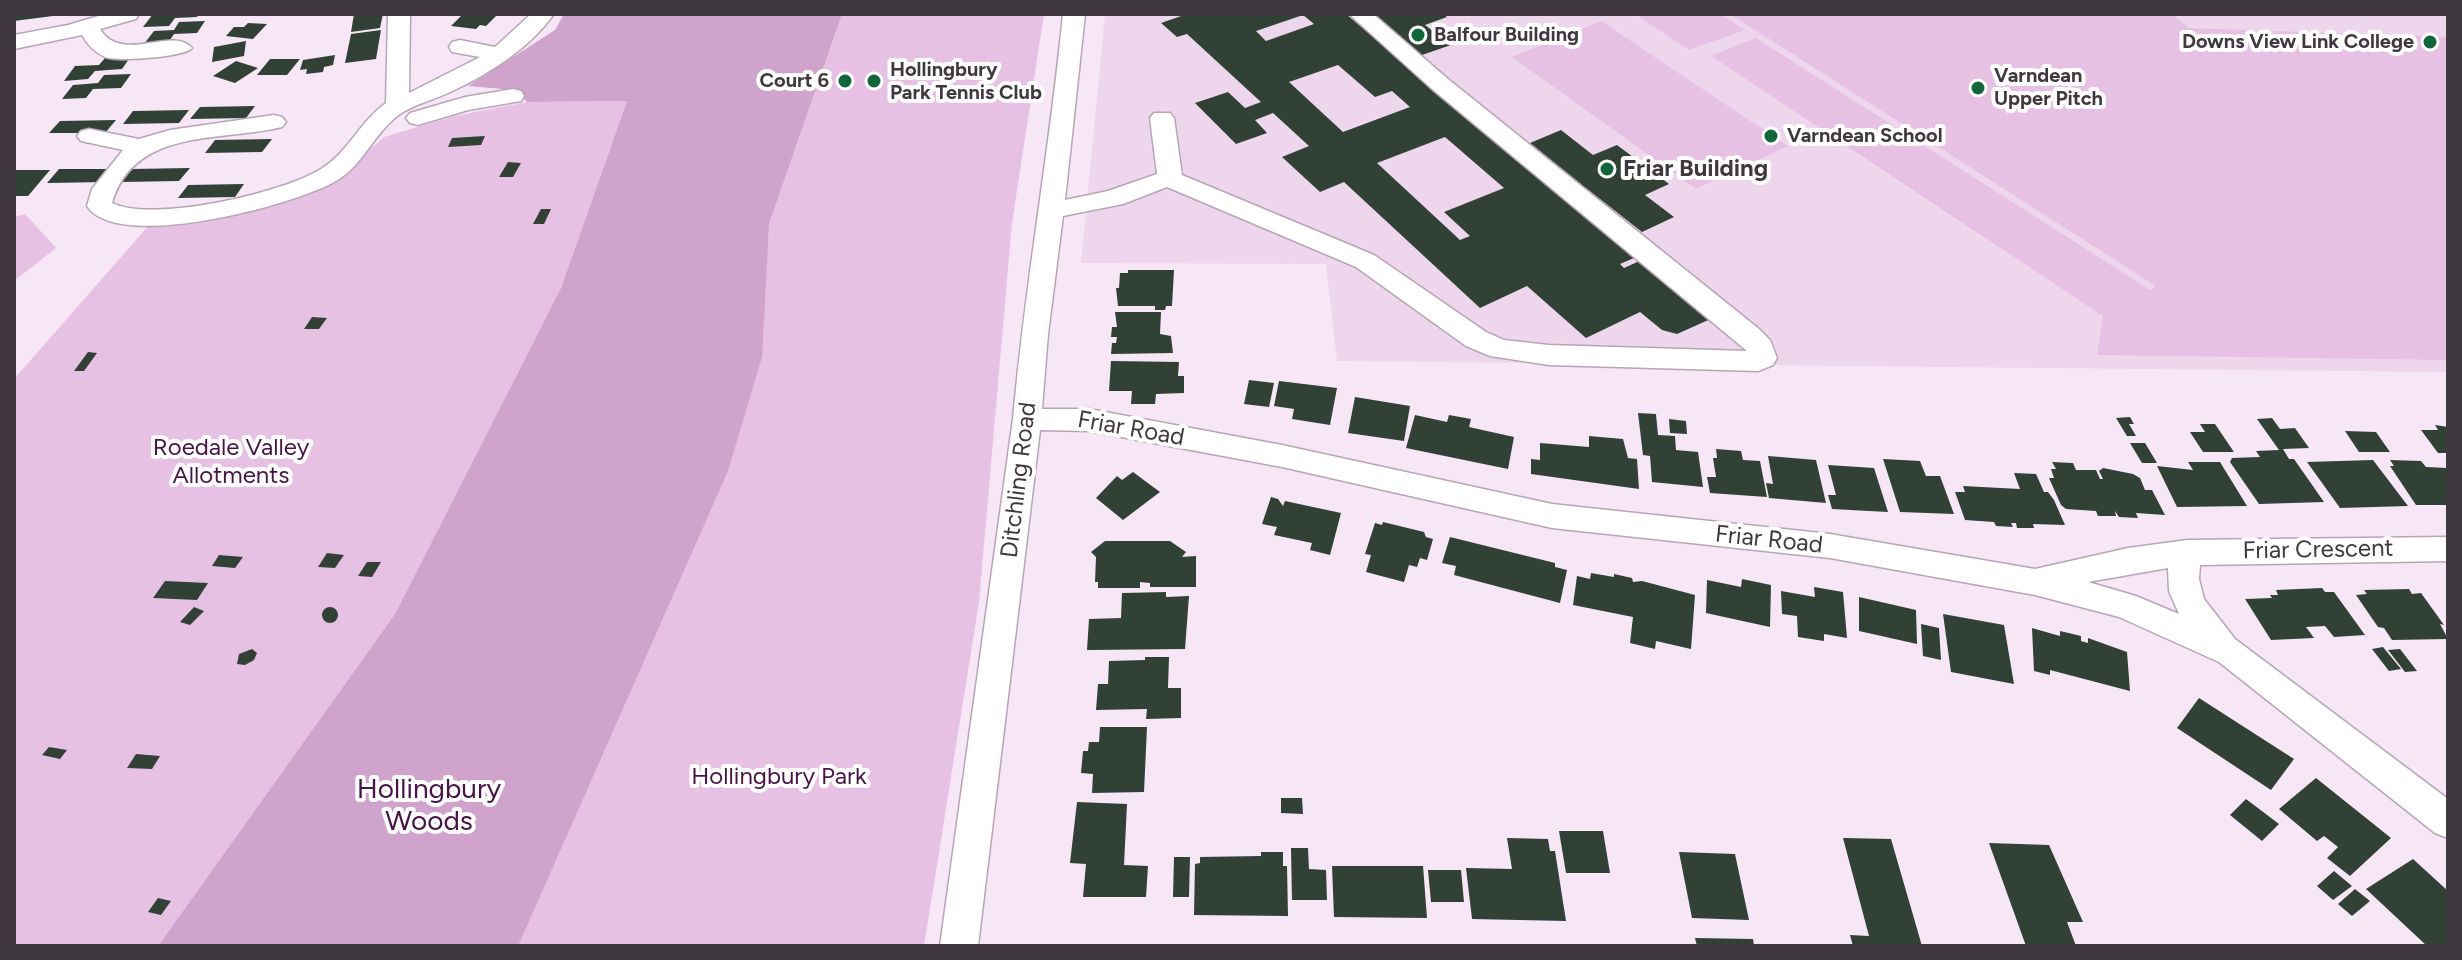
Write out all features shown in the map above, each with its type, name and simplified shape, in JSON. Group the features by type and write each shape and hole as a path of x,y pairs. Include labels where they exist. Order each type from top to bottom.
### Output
{"street":[{"path":"14,42 88,27 128,14"},
{"path":"397,106 399,14"},
{"path":"274,122 250,130 161,138 137,149 100,196 99,206 112,215 134,217 207,212 290,192 335,171 397,106 447,87 498,54 543,14"},
{"name":"Ditchling Road","path":"959,946 1027,419 1034,334 1052,210 1074,14"},
{"path":"1052,210 1114,198 1145,184 1170,179 1365,261 1476,339 1500,349 1549,355 1743,362 1763,358 1760,347 1749,336 1452,94 1360,14"},
{"path":"88,27 97,42 116,52 181,48"},
{"path":"460,47 498,54"},
{"path":"376,127 401,124 465,104 513,96"},
{"path":"1162,118 1170,179"},
{"path":"89,136 136,146 137,149"},
{"name":"Friar Road","path":"1027,419 1089,420 1282,456 1552,516 1830,546 2035,582 2125,605 2231,652 2448,821"},
{"name":"Friar Crescent","path":"2035,582 2128,561 2187,553 2448,549"},
{"path":"2187,553 2181,575 2187,598 2205,626 2231,652"}],"shaded area":[{"name":"Varndean School","path":"1105,14 2448,14 2448,372 1337,361 1326,264 1081,263"}],"green space":[{"name":"Hollingbury Woods","path":"564,14 842,14 769,224 762,357 728,471 518,946 158,946 395,614 561,288 627,101 527,102 515,90 468,86 555,30"},
{"name":"Hollingbury Park","path":"842,14 1044,14 1012,223 979,602 924,946 518,946 768,240 769,224"},
{"path":"1635,14 1721,14 1745,30 1689,50"},
{"path":"1730,14 2172,14 2189,28 2448,37 2448,360 2097,355 2103,316 1711,56 1756,38 2150,290 2156,286"},
{"path":"1601,21 1788,146 1696,189 1512,57"},
{"name":"Roedale Valley Allotments","path":"627,101 561,288 395,614 158,946 14,946 14,379 150,224 262,206 307,195 339,177 384,137 455,116 527,102"},
{"path":"25,214 56,248 14,281 14,217"}],"building":[{"path":"16,14 53,14 53,16 14,21"},
{"path":"153,14 199,14 197,17 175,18 169,26 143,27"},
{"path":"354,14 383,14 380,28 351,32"},
{"path":"463,14 498,14 486,26 480,25 476,29 451,26"},
{"path":"1187,14 1346,14 1558,194 1581,184 1530,143 1561,130 1593,155 1617,145 1669,184 1645,195 1674,217 1642,232 1586,188 1563,198 1634,258 1620,264 1624,268 1646,258 1715,317 1677,334 1662,330 1640,312 1586,338 1527,286 1480,308 1344,182 1320,192 1282,157 1309,146 1273,113 1255,120 1267,133 1236,144 1195,103 1228,92 1245,108 1261,102 1187,34 1177,37 1161,23","holes":["1303,15 1314,24 1266,41 1256,31","1338,65 1375,97 1392,91 1410,107 1343,132 1289,82","1445,137 1504,188 1444,212 1470,236 1460,240 1377,163"]},
{"name":"Balfour Building","path":"1370,14 1443,14 1447,17 1425,25 1451,45 1422,55"},
{"path":"205,21 197,33 174,34 168,43 144,44 154,31 174,30 179,22"},
{"path":"248,23 267,24 253,39 226,36 234,27 244,27"},
{"path":"381,30 376,59 345,63 351,34"},
{"path":"246,41 244,56 212,62 214,47"},
{"path":"335,55 333,65 324,67 323,72 306,74 307,69 300,70 303,60"},
{"path":"131,56 122,69 95,71 88,79 64,81 75,66 99,65 105,58"},
{"path":"270,59 300,59 287,75 257,75"},
{"path":"236,61 258,68 235,83 213,76"},
{"path":"131,74 121,88 93,89 86,98 62,99 73,85 98,83 104,75"},
{"path":"255,106 246,118 190,119 200,107"},
{"path":"189,110 179,123 123,124 133,111"},
{"path":"116,120 105,133 49,133 60,121"},
{"path":"485,136 481,145 448,147 452,138"},
{"path":"272,139 262,152 205,153 215,140"},
{"path":"508,162 521,163 513,177 499,177"},
{"path":"190,168 179,181 121,182 132,169"},
{"path":"59,169 116,169 105,182 47,183"},
{"path":"14,170 50,170 28,196 14,196"},
{"path":"244,184 235,197 178,198 188,185"},
{"path":"541,209 551,209 544,224 533,224"},
{"path":"1128,270 1174,270 1172,306 1155,310 1155,306 1118,306 1116,288 1119,288 1120,273 1128,273"},
{"path":"1115,312 1161,312 1160,334 1171,336 1173,353 1111,354 1112,343 1116,343 1117,337 1111,337 1112,327 1117,327"},
{"path":"312,317 327,318 319,329 304,329"},
{"path":"88,352 97,353 84,371 74,371"},
{"path":"1111,361 1179,362 1178,376 1184,376 1184,393 1156,394 1155,404 1131,404 1132,391 1109,391"},
{"path":"1249,380 1274,383 1269,407 1244,404"},
{"path":"1279,381 1337,388 1330,425 1292,419 1294,409 1274,406"},
{"path":"1355,397 1410,406 1404,441 1348,433"},
{"path":"1638,413 1656,414 1658,435 1675,436 1676,450 1698,452 1703,487 1652,482 1650,456 1643,455"},
{"path":"1415,415 1447,422 1449,415 1471,419 1469,427 1514,437 1508,469 1406,448"},
{"path":"2130,417 2134,424 2129,424 2136,436 2127,436 2116,418"},
{"path":"2272,418 2280,429 2295,428 2309,448 2283,449 2289,459 2294,459 2324,502 2259,504 2230,462 2232,458 2260,457 2256,451 2279,450 2257,419"},
{"path":"1669,419 1686,421 1687,434 1670,433"},
{"path":"2200,424 2215,424 2234,452 2203,452 2190,432 2205,432"},
{"path":"2435,425 2448,427 2448,453 2438,453 2421,430 2438,430"},
{"path":"2345,431 2376,432 2390,452 2359,452"},
{"path":"1589,436 1623,439 1628,458 1637,459 1639,489 1531,474 1531,459 1540,460 1540,443 1589,447"},
{"path":"2130,443 2145,443 2157,463 2142,463"},
{"path":"1716,449 1741,451 1743,460 1760,461 1767,497 1710,493 1707,477 1716,477 1713,458 1717,458"},
{"path":"1768,456 1816,460 1826,503 1769,498 1766,483 1773,484"},
{"path":"1883,459 1920,461 1926,476 1940,476 1954,514 1900,512"},
{"path":"2373,460 2408,506 2340,508 2307,462"},
{"path":"2390,460 2421,461 2426,467 2448,468 2448,505 2416,505 2390,466 2394,466"},
{"path":"2052,462 2073,463 2076,470 2096,470 2100,479 2103,479 2099,471 2103,468 2133,474 2140,478 2145,490 2152,490 2165,515 2136,513 2138,518 2119,517 2115,511 2116,516 2098,516 2096,511 2066,509 2061,505 2049,478 2054,478 2051,469 2056,469"},
{"path":"2188,462 2220,462 2247,506 2177,507 2157,466 2193,470"},
{"path":"1828,465 1874,468 1888,512 1832,509 1828,495 1836,495"},
{"path":"1133,472 1160,492 1123,520 1096,498 1117,476 1122,480"},
{"path":"2014,473 2036,474 2044,492 2048,492 2054,500 2065,525 2033,524 2034,528 2017,528 2016,523 2011,523 2013,527 1996,526 1994,522 1965,520 1955,492 1965,492 1963,486 2020,489"},
{"path":"1271,497 1278,499 1283,506 1285,501 1341,513 1330,555 1310,550 1312,543 1274,535 1277,527 1262,524"},
{"path":"1383,522 1424,532 1426,537 1433,539 1427,560 1420,558 1417,567 1409,565 1404,582 1366,572 1371,555 1365,554 1375,523 1382,525"},
{"path":"1450,537 1555,563 1555,567 1567,570 1560,603 1454,575 1456,566 1442,563"},
{"path":"1105,541 1170,541 1186,552 1182,557 1196,556 1196,587 1150,587 1150,583 1140,582 1140,588 1098,588 1098,582 1095,582 1096,557 1091,552"},
{"path":"327,553 344,555 335,568 318,567"},
{"path":"219,555 243,557 235,568 212,566"},
{"path":"367,562 381,562 372,577 358,576"},
{"path":"1591,573 1614,577 1614,574 1632,578 1633,582 1642,581 1695,595 1691,649 1656,641 1655,649 1630,643 1633,617 1573,605 1577,576 1590,579"},
{"path":"1742,579 1771,585 1770,627 1706,613 1707,580 1741,587"},
{"path":"165,581 208,583 197,600 153,598"},
{"path":"1814,587 1843,592 1847,638 1824,634 1824,641 1798,637 1797,616 1782,614 1781,591 1815,597"},
{"path":"2322,588 2325,592 2334,592 2365,635 2334,637 2325,626 2306,627 2314,638 2271,640 2245,599 2272,598 2270,595 2278,595 2276,590"},
{"path":"2409,589 2412,594 2421,593 2444,625 2440,624 2448,639 2392,640 2384,628 2378,627 2356,595 2367,594 2364,590"},
{"path":"1166,592 1166,597 1189,596 1185,649 1087,650 1089,619 1121,618 1122,593"},
{"path":"1859,597 1916,610 1917,644 1859,631"},
{"path":"194,607 204,611 190,625 180,622"},
{"path":"330,607 338,615 330,623 322,615"},
{"path":"1943,614 2004,625 2014,684 1951,672"},
{"path":"1921,624 1939,628 1941,660 1923,656"},
{"path":"2032,628 2060,636 2060,631 2081,636 2081,641 2088,643 2088,638 2127,652 2130,691 2050,670 2050,675 2034,671"},
{"path":"2383,647 2401,669 2389,671 2372,649"},
{"path":"252,649 257,653 254,660 245,665 237,664 239,654"},
{"path":"2400,649 2417,671 2405,672 2388,650"},
{"path":"1145,657 1169,657 1168,688 1181,688 1181,718 1146,719 1147,709 1096,710 1098,684 1108,684 1109,661 1145,660"},
{"path":"2199,698 2294,759 2271,790 2177,728"},
{"path":"1100,727 1147,727 1144,792 1092,793 1093,774 1081,773 1083,751 1088,751 1089,742 1099,742"},
{"path":"49,747 67,750 60,759 42,755"},
{"path":"136,754 160,756 152,769 127,768"},
{"path":"2316,778 2391,838 2350,876 2327,858 2338,847 2324,836 2317,841 2279,809"},
{"path":"1281,798 1302,798 1303,814 1281,813"},
{"path":"2246,799 2279,824 2262,841 2230,815"},
{"path":"1077,802 1127,804 1124,865 1148,866 1146,897 1083,897 1086,864 1070,863"},
{"path":"1559,831 1603,831 1610,873 1566,873"},
{"path":"1507,838 1548,839 1550,851 1555,851 1566,921 1472,919 1466,868 1512,869"},
{"path":"1843,838 1891,839 1922,946 1853,946 1850,935 1869,936"},
{"path":"1989,843 2049,845 2083,922 2067,922 2076,946 2026,946"},
{"path":"1291,848 1308,848 1309,869 1326,870 1327,900 1292,900"},
{"path":"1261,852 1283,852 1283,866 1287,866 1288,916 1194,915 1195,864 1200,863 1200,857 1261,856"},
{"path":"1679,852 1735,854 1749,920 1692,918"},
{"path":"1174,857 1190,857 1189,897 1173,897"},
{"path":"2413,859 2448,891 2448,946 2427,946 2366,889"},
{"path":"1332,866 1423,866 1427,918 1334,917"},
{"path":"1428,870 1461,870 1464,902 1431,902"},
{"path":"2334,871 2352,886 2333,900 2317,886"},
{"path":"2355,889 2370,901 2352,916 2338,904"},
{"path":"158,898 171,901 161,915 148,912"},
{"path":"1695,938 1753,939 1754,946 1697,946"}],"place":[{"name":"Balfour Building","path":"1418,35"},
{"name":"Downs View Link College","path":"2430,42"},
{"name":"Court 6","path":"845,81"},
{"name":"Hollingbury Park Tennis Club","path":"874,81"},
{"name":"Varndean Upper Pitch","path":"1978,88"},
{"name":"Varndean School","path":"1771,136"},
{"name":"Friar Building","path":"1607,169"}]}
